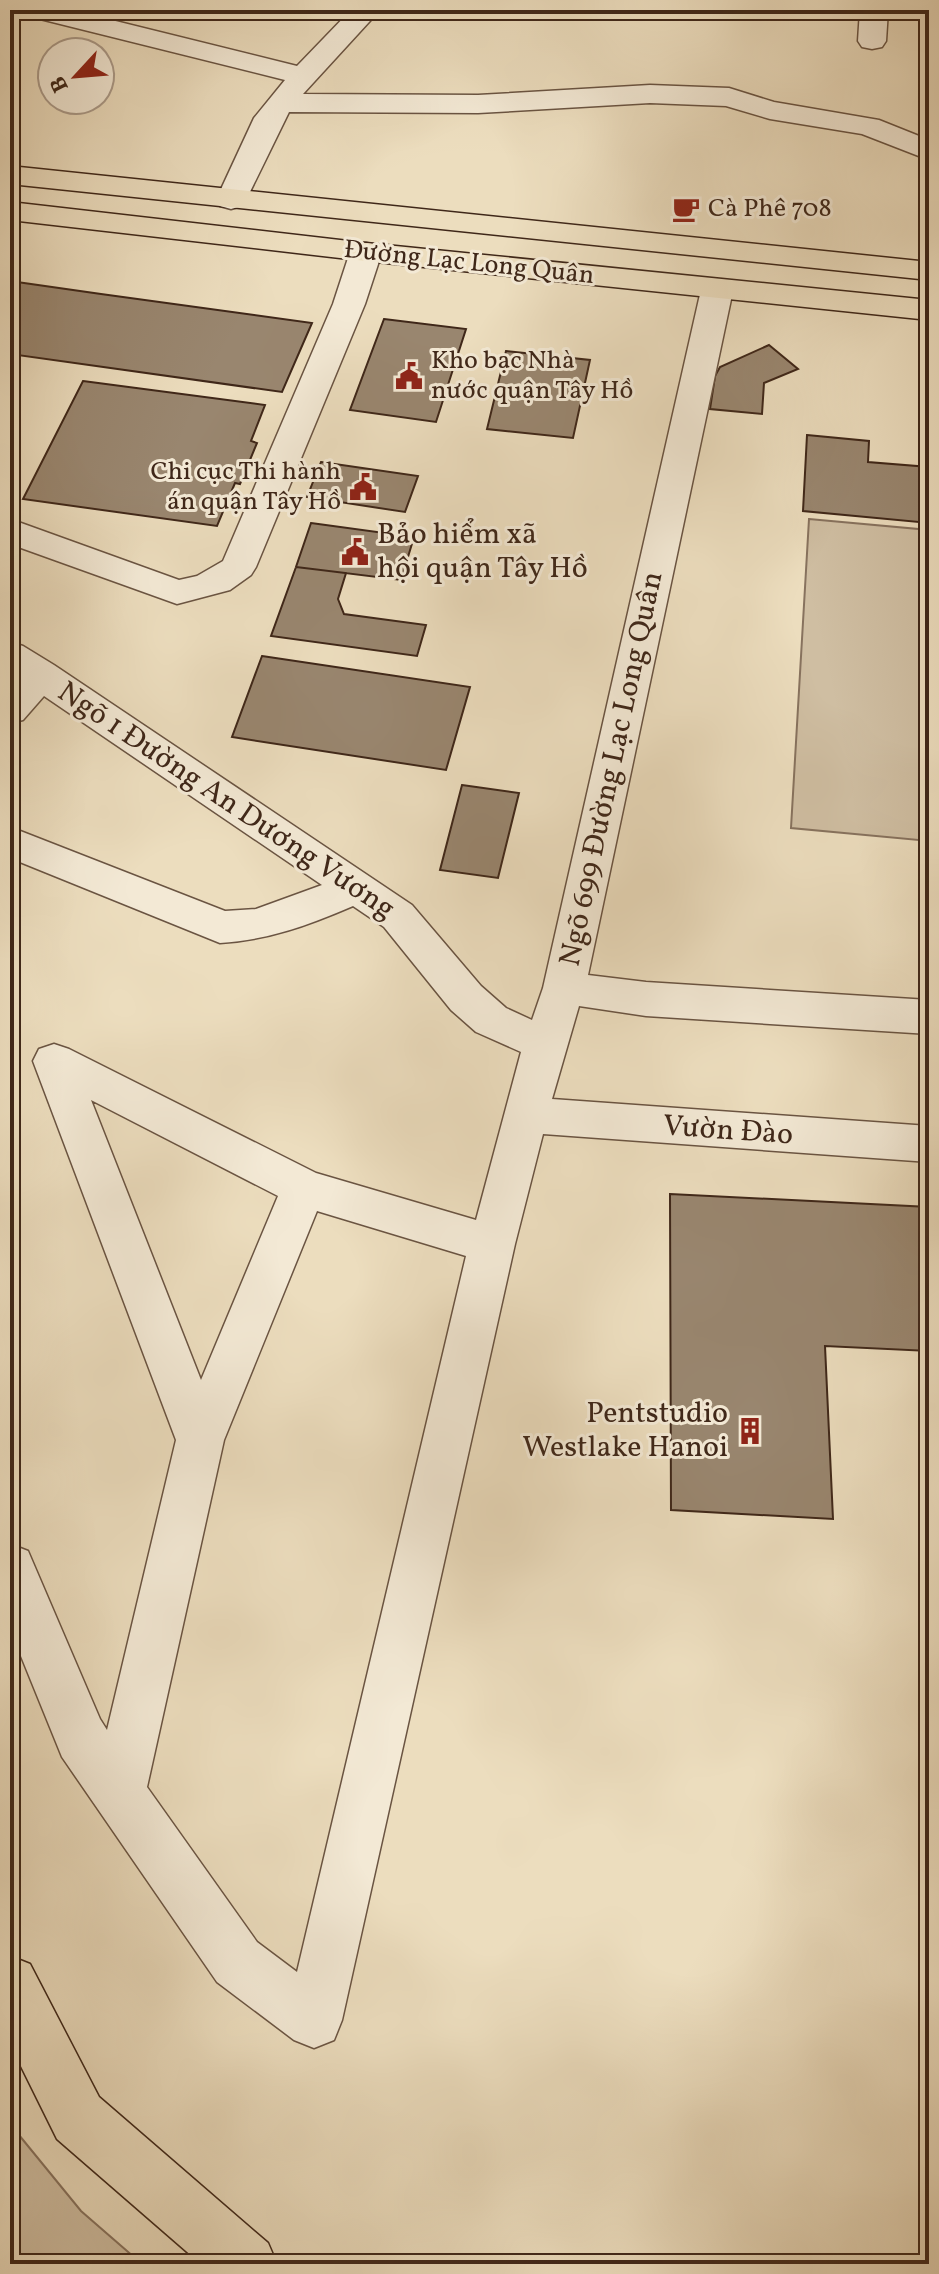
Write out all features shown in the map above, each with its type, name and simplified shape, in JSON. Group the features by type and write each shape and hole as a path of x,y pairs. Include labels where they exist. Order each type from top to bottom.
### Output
{"main road":[{"path":"10,151 59,181"},
{"name":"Đường Lạc Long Quân","path":"10,175 929,271"},
{"name":"Đường Lạc Long Quân","path":"10,211 717,290 929,310"},
{"path":"10,1984 78,2118 247,2264"}],"street":[{"path":"10,15 19,10"},
{"path":"38,10 303,76"},
{"path":"231,200 258,138 280,103 366,10"},
{"path":"872,41 874,10"},
{"path":"280,103 478,104 650,94 729,97 770,110 869,126 929,151"},
{"path":"10,531 177,592 200,591 222,581 238,567 349,304 366,252"},
{"name":"Ngõ 699 Đường Lạc Long Quân","path":"119,1793 237,1962 314,2020 492,1244 545,1044 564,988 717,290"},
{"path":"10,710 26,665"},
{"name":"Ngõ 1 Đường An Dương Vương","path":"26,665 398,916 466,998 491,1020 545,1044"},
{"path":"10,842 191,912 220,927 256,925 296,913 357,888"},
{"path":"564,988 646,999 929,1017"},
{"path":"200,1440 54,1061 304,1188 492,1244"},
{"name":"Vườn Đào","path":"528,1114 629,1124 929,1144"},
{"path":"119,1793 200,1440 304,1188"},
{"path":"10,1568 81,1738 119,1793"}],"shaded area":[{"path":"809,519 929,530 929,841 791,828"},
{"path":"10,2124 81,2211 142,2264 10,2264"}],"building":[{"path":"10,281 312,323 282,392 10,354"},
{"path":"384,319 466,329 436,422 350,410"},
{"path":"769,345 798,369 764,383 762,414 710,409 715,376 720,367"},
{"path":"506,351 590,360 573,438 487,429"},
{"path":"83,381 265,405 251,441 257,443 240,484 235,483 217,526 23,499"},
{"path":"807,435 869,441 868,462 929,467 929,523 803,511"},
{"name":"Chi cục Thi hành án quận Tây Hồ","path":"321,462 418,476 405,512 307,497"},
{"name":"Bảo hiểm xã hội quận Tây Hồ","path":"311,523 414,537 401,580 296,567"},
{"path":"296,567 346,573 338,599 344,614 426,625 417,656 271,636"},
{"path":"262,656 470,687 446,770 232,737"},
{"path":"462,785 519,793 498,878 440,870"},
{"name":"Pentstudio Westlake Hanoi","path":"670,1194 929,1207 929,1351 825,1346 833,1519 671,1510"}],"place":[{"name":"Cà Phê 708","path":"686,209"},
{"name":"Kho bạc Nhà nước quận Tây Hồ","path":"409,376"},
{"name":"Chi cục Thi hành án quận Tây Hồ","path":"363,487"},
{"name":"Bảo hiểm xã hội quận Tây Hồ","path":"355,552"},
{"name":"Pentstudio Westlake Hanoi","path":"750,1431"}]}
